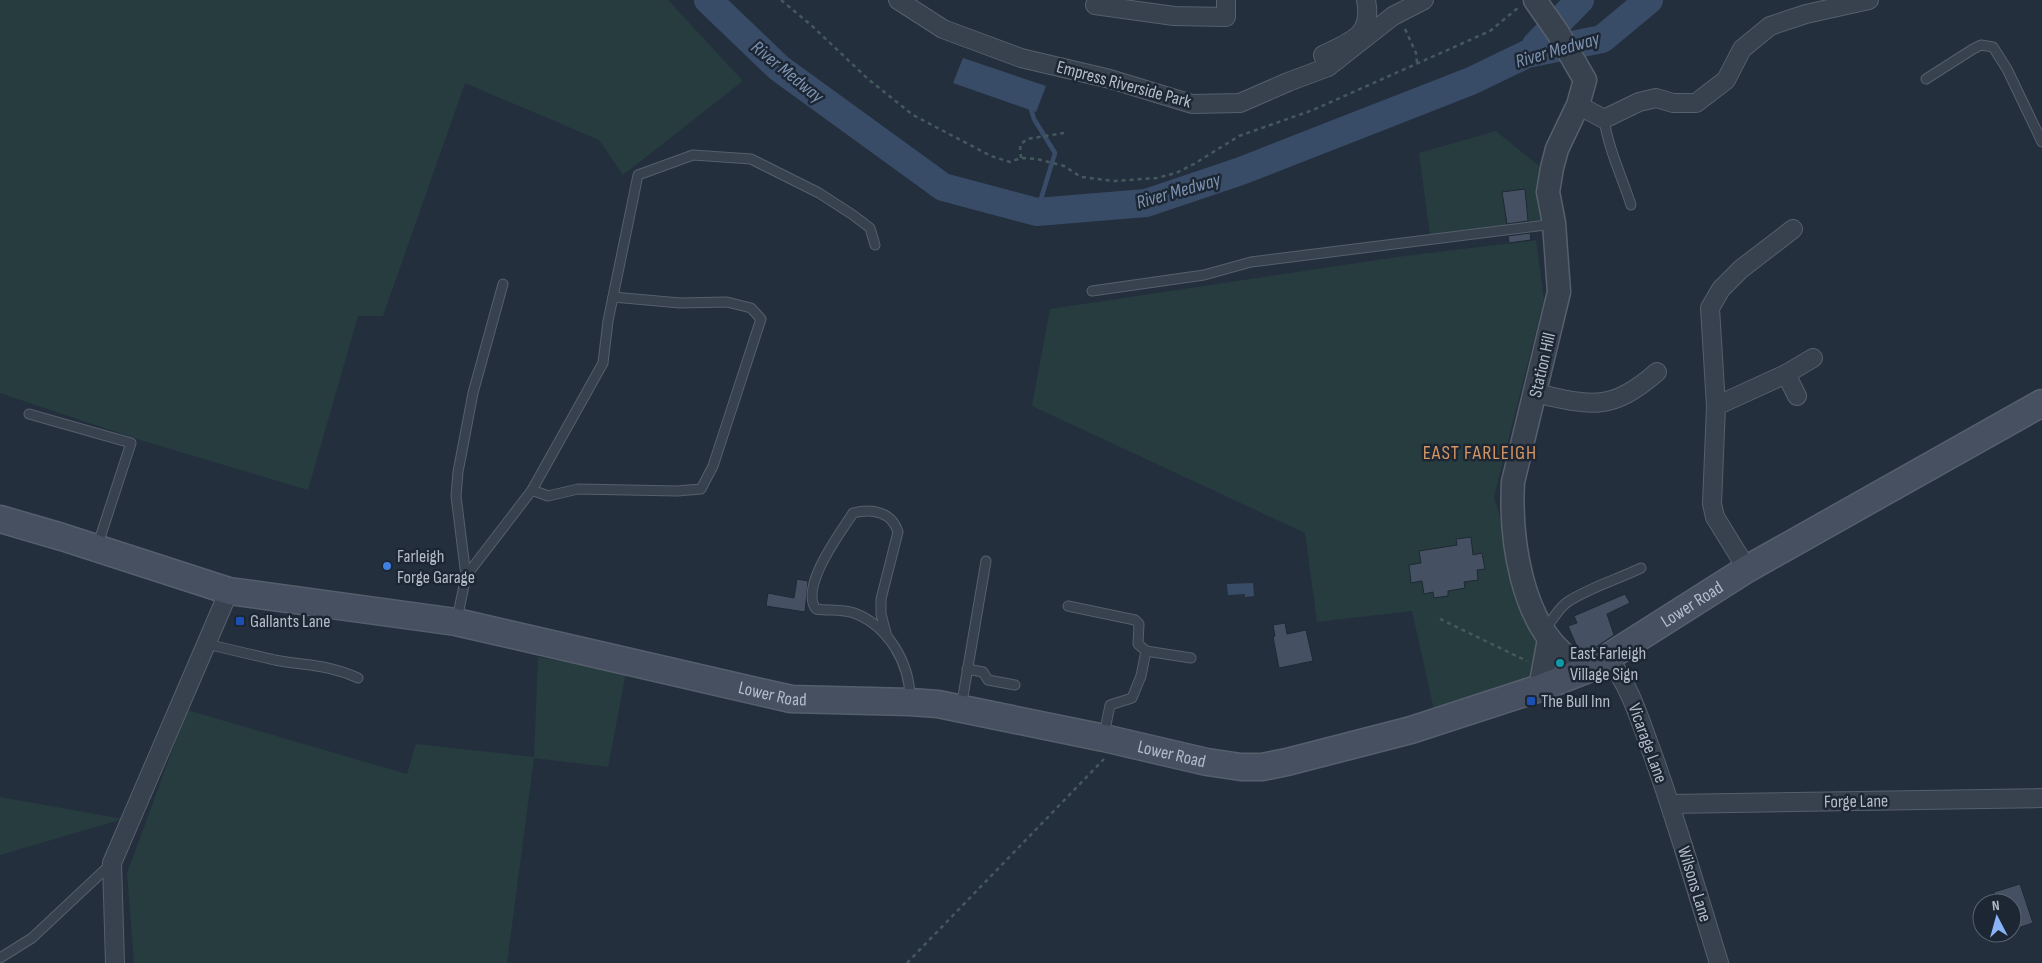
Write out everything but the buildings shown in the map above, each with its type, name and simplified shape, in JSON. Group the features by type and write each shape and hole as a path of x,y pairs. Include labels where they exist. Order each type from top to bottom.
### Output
{"main road":[{"name":"Lower Road","path":"0,519 229,591 456,622 791,700 910,702 961,708 1207,762 1241,767 1262,767 1411,730 1542,679 1599,663 1747,569 2042,403"}],"street":[{"name":"Empress Riverside Park","path":"898,0 943,29 1021,58 1110,79 1192,104 1240,103 1328,67 1393,16 1424,0"},
{"path":"1094,4 1174,16 1226,17 1226,0"},
{"path":"1328,67 1323,56 1363,32 1368,22 1366,0"},
{"path":"1530,0 1558,33 1581,72 1585,80 1581,97 1604,119 1639,102 1656,98 1673,103 1696,103 1726,80 1742,48 1770,26 1806,14 1869,0"},
{"name":"Station Hill","path":"1581,97 1557,149 1552,168 1548,192 1554,224 1560,292 1513,482 1512,510 1514,541 1526,590 1546,634 1572,661 1599,663"},
{"path":"1747,569 1715,516 1712,504 1716,406 1710,308 1721,289 1741,269 1793,229"},
{"path":"1716,406 1786,374 1813,358"},
{"path":"1536,393 1574,402 1602,403 1623,396 1643,394 1657,372"},
{"path":"1786,374 1797,396"},
{"path":"115,963 112,863 229,591"},
{"path":"1542,679 1546,634"},
{"name":"Vicarage Lane","path":"1599,663 1619,672 1636,708 1670,804"},
{"name":"Forge Lane","path":"1670,804 2042,798"},
{"name":"Wilsons Lane","path":"1670,804 1719,963"}],"lane":[{"path":"1926,79 1973,48 1981,45 1993,47 2007,69 2042,142"},
{"path":"1604,119 1607,140 1616,160 1631,205"},
{"path":"466,576 532,490 603,363 608,321 638,175 693,155 751,159 819,193 853,215 870,228 875,245"},
{"path":"1092,291 1204,275 1251,262 1554,224"},
{"path":"456,622 466,576 456,496 458,472 473,392 503,284"},
{"path":"532,490 548,496 578,489 677,491 701,489 713,466 761,319 751,308 727,302 680,303 613,297"},
{"path":"29,414 131,443 96,549"},
{"path":"887,637 881,614 882,599 898,532 894,522 886,515 864,510 853,513 819,567 812,594 812,604 816,609 854,614 874,626 892,642 905,665 910,702"},
{"path":"961,708 986,561"},
{"path":"1546,634 1558,609 1570,600 1641,568"},
{"path":"1068,606 1135,620 1139,624 1138,644 1146,651 1191,658"},
{"path":"206,644 275,660 342,670 358,678"},
{"path":"1112,740 1110,706 1132,698 1146,651"},
{"path":"968,669 983,672 988,680 1015,686"},
{"path":"0,958 32,938 112,863"}],"path":[{"path":"781,0 912,115 991,156 1010,162 1020,158 1037,159 1064,166 1081,177 1097,180 1134,181 1167,176 1194,164 1239,136 1296,117 1490,31 1530,0"},
{"path":"1399,14 1418,63"},
{"path":"1020,158 1020,145 1027,139 1064,133"},
{"path":"1440,619 1542,679"},
{"path":"907,963 1112,740"}],"green space":[{"path":"0,0 668,0 743,81 623,175 599,140 465,83 383,316 358,316 308,490 140,440 0,393"},
{"path":"1496,131 1539,166 1545,219 1430,236 1419,153","holes":["1524,189 1528,219 1506,221 1503,192"]},
{"path":"1536,240 1544,299 1494,497 1543,658 1534,676 1434,710 1412,611 1317,622 1305,533 1032,406 1050,309 1397,257"},
{"path":"538,657 626,672 608,767 534,758 507,963 134,963 127,873 187,710 407,774 416,744 534,757"},
{"path":"0,797 123,819 0,855"}],"water":[{"path":"963,58 1046,86 1036,112 953,83"},
{"path":"1253,583 1254,596 1245,597 1245,594 1228,595 1227,584"}],"waterway":[{"name":"River Medway","path":"708,0 779,68 943,187 1037,212 1146,203 1241,171 1471,81 1527,54 1602,39 1649,0"},
{"path":"1536,45 1580,0"},
{"path":"1030,106 1034,119 1055,153 1037,212"}],"place":[{"name":"Farleigh Forge Garage","path":"387,566"},
{"name":"Gallants Lane","path":"240,621"},
{"name":"East Farleigh Village Sign","path":"1560,663"},
{"name":"The Bull Inn","path":"1531,701"}],"district":[{"name":"EAST FARLEIGH","path":"1480,452"}]}
